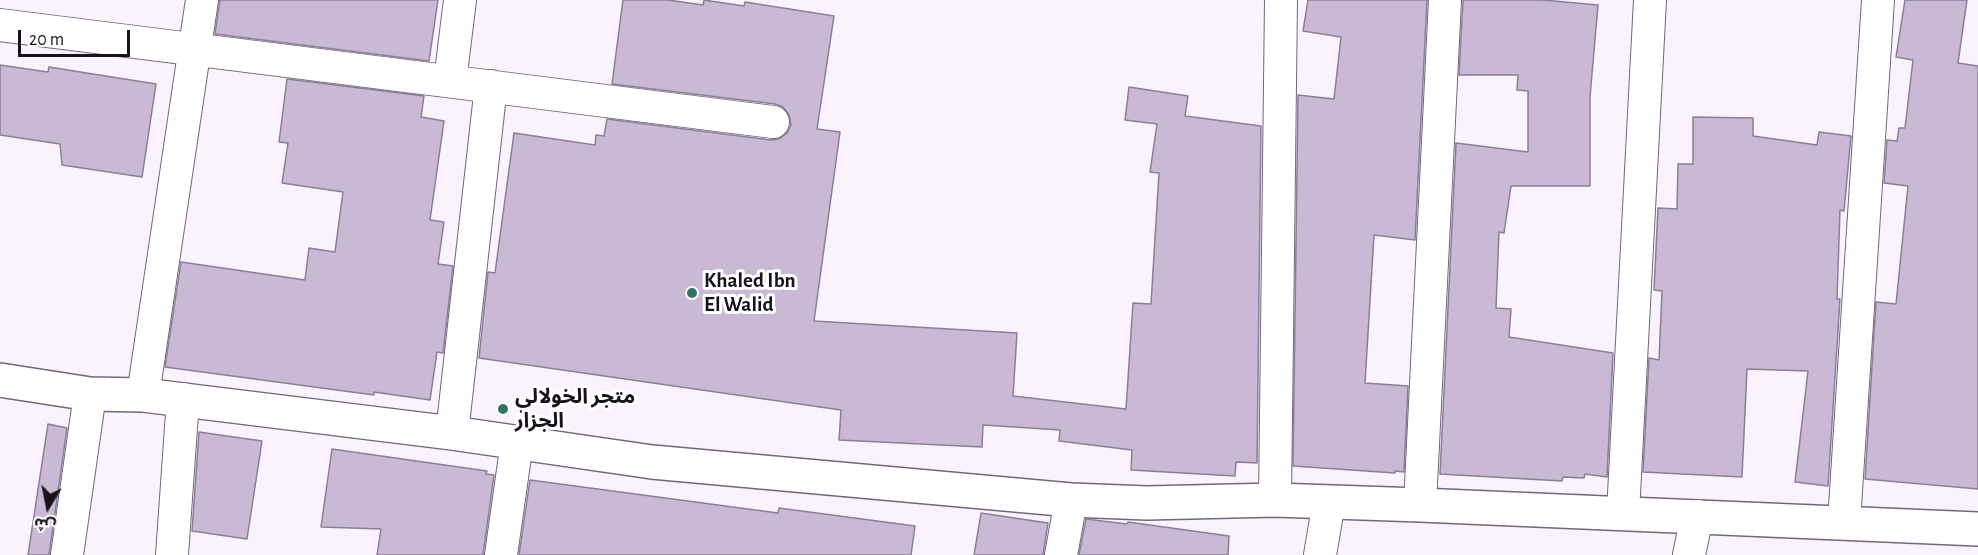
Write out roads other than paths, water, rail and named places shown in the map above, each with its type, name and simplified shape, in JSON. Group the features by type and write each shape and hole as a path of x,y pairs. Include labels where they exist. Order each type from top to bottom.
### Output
{"street":[{"path":"143,395 202,0"},
{"path":"450,81 460,0"},
{"path":"1275,500 1281,0"},
{"path":"1420,505 1445,0"},
{"path":"1623,513 1650,0"},
{"path":"1844,522 1878,0"},
{"path":"0,25 773,122"},
{"path":"452,433 491,86"},
{"path":"0,380 90,394 143,395 183,399 452,433 652,462 1071,500 1147,502 1275,500 1978,529"},
{"path":"68,555 90,394"},
{"path":"172,555 183,399"},
{"path":"501,555 517,442"},
{"path":"1061,555 1071,500"},
{"path":"1320,555 1329,502"},
{"path":"1689,555 1697,516"}],"place":[{"name":"Khaled Ibn El Walid","path":"692,293"},
{"name":"متجر الخولالي الجزار","path":"503,409"}]}
